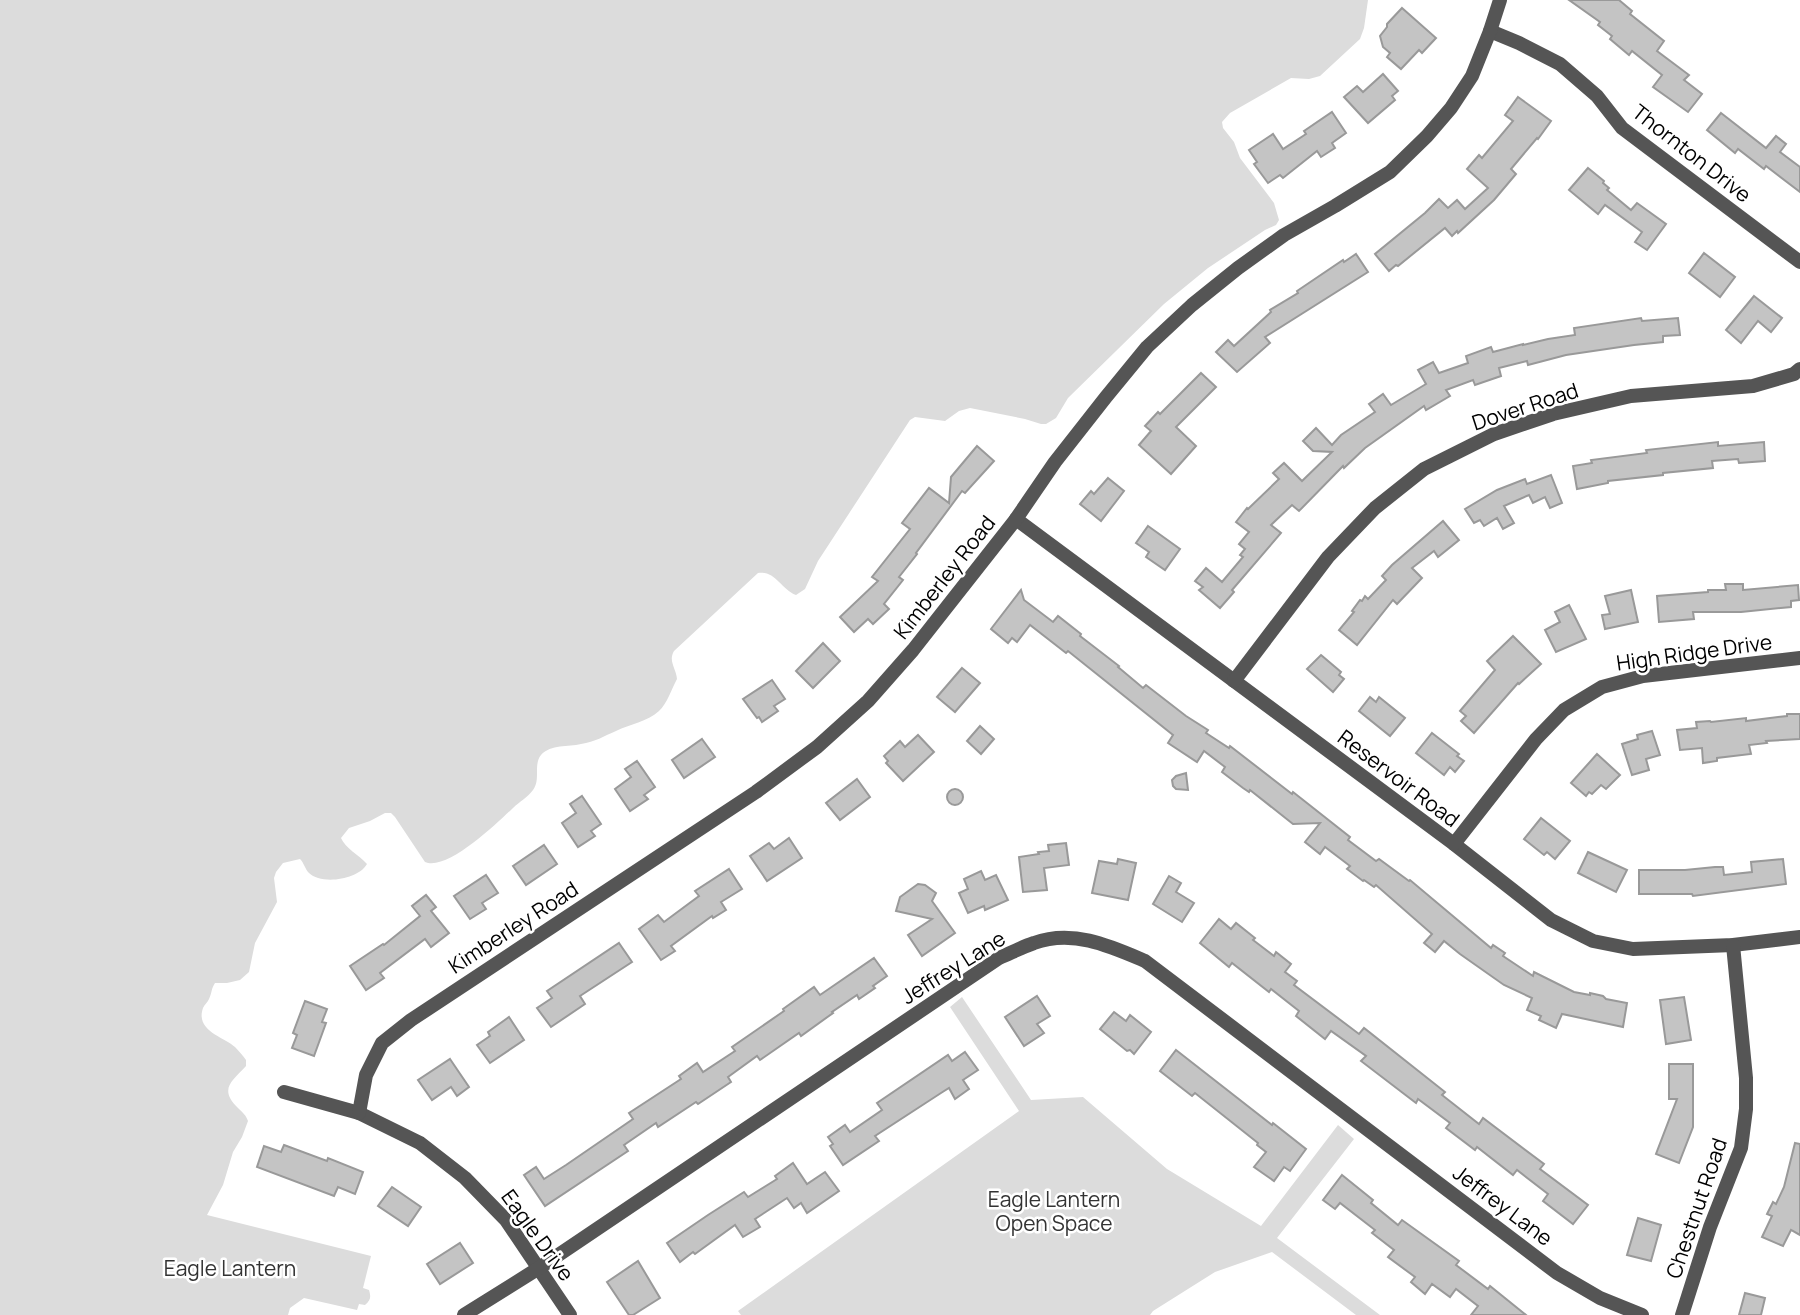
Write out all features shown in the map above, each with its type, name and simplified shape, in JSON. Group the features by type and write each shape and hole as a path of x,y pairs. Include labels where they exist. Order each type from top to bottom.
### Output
{"street":[{"name":"Kimberley Road","path":"359,1113 366,1074 382,1043 411,1020 756,792 817,747 869,701 913,650 1016,519 1055,462 1147,347 1192,305 1238,268 1284,236 1390,172 1427,136 1451,108 1472,76 1500,0"},
{"name":"Thornton Drive","path":"1490,31 1560,64 1597,96 1622,128 1800,262"},
{"name":"Dover Road","path":"1234,681 1328,557 1375,508 1424,469 1494,434 1553,414 1631,396 1753,386 1794,374 1800,369"},
{"name":"Reservoir Road","path":"1016,519 1454,844 1551,920 1594,941 1633,949 1732,945 1800,937"},
{"name":"High Ridge Drive","path":"1454,844 1536,740 1564,710 1602,687 1643,677 1800,658"},
{"name":"Jeffrey Lane","path":"464,1315 999,958 1036,942 1068,937 1105,944 1145,961 1557,1273 1600,1298 1642,1315"},
{"name":"Chestnut Road","path":"1682,1315 1710,1227 1741,1148 1746,1109 1746,1078 1732,945"},
{"name":"Eagle Drive","path":"284,1092 359,1113 420,1143 465,1178 506,1220 570,1315"}],"green space":[{"name":"Eagle Lantern","path":"0,0 1368,0 1360,39 1320,76 1309,79 1291,78 1230,113 1222,122 1240,158 1274,203 1279,220 1276,225 1208,268 1164,304 1068,398 1056,418 1041,424 970,408 959,411 945,421 915,417 910,420 818,561 805,589 796,595 769,574 758,573 674,651 672,661 677,679 659,711 595,740 545,751 539,759 535,786 531,793 459,853 446,860 425,862 395,817 391,813 385,813 349,828 341,838 367,864 356,874 339,879 322,879 309,873 300,859 283,863 276,872 274,878 277,902 255,943 249,972 240,980 215,983 203,1008 203,1022 207,1028 235,1047 246,1060 246,1066 232,1081 228,1091 232,1101 248,1121 233,1152 223,1185 207,1215 371,1256 363,1288 369,1290 370,1298 365,1305 359,1304 357,1310 304,1298 290,1308 288,1315 0,1315"},
{"name":"Eagle Lantern Open Space","path":"962,997 1031,1100 1083,1097 1167,1169 1261,1226 1338,1125 1354,1139 1277,1238 1380,1315 1356,1315 1272,1252 1215,1272 1150,1315 741,1315 738,1311 1019,1111 950,1007"}],"building":[{"path":"1569,0 1619,0 1632,11 1630,14 1664,41 1657,51 1689,75 1684,80 1702,94 1688,112 1653,87 1662,75 1632,51 1629,55 1610,39 1612,36 1598,25 1600,22"},
{"path":"1402,8 1436,38 1422,53 1419,50 1401,69 1387,57 1390,53 1383,47 1380,36"},
{"path":"1383,74 1398,91 1392,96 1395,100 1368,123 1344,97 1357,86 1363,92"},
{"path":"1518,97 1551,121 1511,169 1516,174 1494,200 1458,233 1457,231 1452,236 1445,228 1389,271 1375,254 1439,199 1448,208 1457,200 1465,209 1488,188 1467,169 1479,155 1482,158 1513,121 1505,115"},
{"path":"1332,112 1346,133 1332,143 1335,148 1321,157 1317,151 1283,178 1280,175 1268,183 1254,164 1257,162 1249,150 1273,134 1283,149"},
{"path":"1721,113 1766,148 1776,136 1786,144 1780,152 1800,167 1800,192 1738,149 1735,153 1707,130"},
{"path":"1588,168 1604,181 1609,188 1607,190 1631,210 1637,203 1666,224 1647,250 1635,242 1642,232 1605,205 1598,214 1569,190"},
{"path":"1704,253 1735,277 1720,297 1689,273"},
{"path":"1356,254 1368,272 1265,337 1270,343 1237,372 1216,352 1228,340 1234,346 1271,312 1270,310"},
{"path":"1754,296 1782,318 1771,332 1758,321 1741,343 1726,330"},
{"path":"1641,318 1642,321 1678,318 1680,335 1663,336 1663,342 1566,355 1528,365 1527,361 1499,368 1501,376 1475,385 1473,380 1446,390 1450,396 1426,410 1424,406 1365,448 1344,468 1343,466 1299,511 1292,505 1271,525 1281,533 1220,608 1199,590 1203,587 1195,581 1206,568 1222,582 1243,557 1240,555 1245,549 1239,544 1249,532 1236,522 1247,508 1279,479 1273,473 1284,463 1302,481 1332,452 1313,451 1303,441 1316,428 1332,445 1341,435 1375,412 1369,404 1383,394 1391,405 1426,384 1418,370 1433,362 1439,373 1468,363 1466,356 1491,347 1493,352 1575,335 1574,328"},
{"path":"1201,373 1216,387 1176,427 1196,446 1171,474 1139,445 1151,431 1145,426"},
{"path":"1718,442 1718,446 1764,442 1765,461 1712,461 1713,468 1608,481 1577,489 1573,466 1592,463 1591,460 1647,453 1646,450"},
{"path":"977,446 994,461 965,493 962,491 916,553 899,577 903,580 884,604 889,609 873,624 868,619 854,632 840,617 878,581 872,577 910,529 902,523 929,488 949,503 951,477"},
{"path":"1551,475 1562,503 1550,508 1545,497 1533,503 1529,495 1504,506 1514,523 1503,529 1497,518 1484,526 1480,520 1474,523 1465,509 1497,490 1525,479 1527,484"},
{"path":"1108,478 1124,491 1101,521 1080,504 1091,491 1094,494"},
{"path":"1443,521 1459,540 1438,557 1434,551 1412,568 1422,578 1397,604 1393,600 1357,645 1339,630 1354,612 1352,611 1360,600 1365,596 1368,599 1386,580 1382,576 1392,565"},
{"path":"1148,526 1180,549 1165,570 1146,557 1149,552 1136,543"},
{"path":"1725,584 1743,584 1743,590 1798,585 1799,600 1791,601 1791,607 1741,612 1693,612 1694,619 1659,622 1657,596 1726,590"},
{"path":"1021,590 1024,600 1053,622 1058,616 1143,688 1146,685 1208,730 1206,733 1229,748 1230,746 1292,794 1293,792 1350,837 1348,840 1376,861 1379,859 1410,880 1491,948 1493,945 1505,953 1503,956 1533,976 1534,972 1574,992 1590,993 1627,1003 1623,1027 1562,1014 1556,1028 1539,1020 1541,1016 1527,1010 1532,998 1504,985 1444,941 1435,952 1424,943 1432,934 1376,885 1374,887 1363,881 1347,869 1350,866 1325,847 1320,854 1305,842 1320,823 1293,824 1222,772 1225,767 1204,751 1197,762 1168,743 1173,735 1068,651 1066,653 1030,625 1017,642 1012,638 1008,643 991,629"},
{"path":"1631,590 1638,622 1605,629 1602,615 1610,614 1605,596"},
{"path":"1569,605 1586,639 1556,652 1545,630 1560,622 1555,612"},
{"path":"1513,636 1541,664 1518,683 1474,733 1461,721 1466,716 1460,711 1495,670 1487,661"},
{"path":"823,643 840,661 813,688 796,671"},
{"path":"1321,655 1341,672 1339,675 1344,679 1333,692 1307,669"},
{"path":"962,668 980,683 955,712 937,697"},
{"path":"772,680 785,699 774,706 778,711 762,722 743,699"},
{"path":"1370,697 1376,702 1379,697 1405,718 1390,736 1359,711"},
{"path":"1800,714 1800,739 1749,745 1751,754 1717,758 1717,761 1703,763 1702,748 1680,750 1677,730 1697,728 1696,722 1746,718 1746,721"},
{"path":"980,726 994,739 981,754 967,741"},
{"path":"1652,731 1660,755 1646,759 1649,770 1632,775 1622,744 1638,739 1637,735"},
{"path":"1432,733 1464,761 1455,772 1450,767 1444,775 1416,753"},
{"path":"918,735 934,752 903,781 886,763 888,761 884,756 900,741 905,747"},
{"path":"702,739 715,757 684,778 672,760"},
{"path":"1597,754 1620,775 1606,789 1601,785 1586,796 1571,783"},
{"path":"637,761 655,787 644,795 648,799 630,811 615,789 631,777 625,769"},
{"path":"1186,773 1188,790 1176,789 1172,780"},
{"path":"857,779 870,797 840,820 826,803"},
{"path":"952,789 958,789 963,797 961,803 952,805 947,800 947,794"},
{"path":"582,796 601,824 591,831 595,836 578,847 562,823 576,813 570,804"},
{"path":"1541,818 1570,841 1555,859 1547,852 1544,855 1524,839"},
{"path":"789,838 802,858 767,881 750,856 769,843 774,849"},
{"path":"1066,843 1069,865 1044,868 1047,890 1023,892 1019,857 1049,851 1048,845"},
{"path":"544,845 557,864 526,885 513,866"},
{"path":"1588,852 1627,870 1616,892 1578,873"},
{"path":"1118,859 1136,863 1128,900 1092,893 1099,861 1117,864"},
{"path":"1783,859 1786,884 1693,896 1639,894 1639,870 1723,867 1724,875 1752,872 1751,862"},
{"path":"729,869 742,889 721,902 726,910 713,918 712,916 671,946 675,951 661,960 639,929 658,915 664,922 699,896 695,891"},
{"path":"981,871 985,880 996,875 1008,900 985,910 984,906 968,913 959,893 968,889 964,879"},
{"path":"486,875 498,893 482,903 486,909 470,919 454,896"},
{"path":"1169,876 1181,883 1176,892 1194,903 1182,922 1153,904"},
{"path":"918,884 925,885 936,893 932,901 955,933 922,956 908,935 932,919 896,911 900,897"},
{"path":"426,895 436,907 431,911 449,933 431,947 425,939 380,973 384,978 366,990 350,966 384,945 420,916 412,906"},
{"path":"1219,919 1231,929 1236,923 1274,956 1276,952 1291,964 1285,972 1297,981 1294,985 1359,1034 1364,1028 1445,1092 1442,1095 1479,1124 1483,1118 1544,1164 1540,1169 1588,1205 1573,1224 1543,1201 1548,1194 1517,1170 1513,1175 1477,1147 1475,1150 1446,1128 1450,1123 1418,1099 1416,1103 1361,1061 1366,1056 1331,1031 1325,1039 1296,1016 1299,1011 1271,989 1269,992 1232,963 1229,967 1200,943"},
{"path":"619,943 632,962 580,996 585,1004 551,1027 537,1008 552,998 547,991"},
{"path":"874,958 887,976 873,986 875,988 859,999 857,995 801,1036 799,1033 760,1060 757,1056 728,1077 731,1082 658,1127 656,1123 624,1145 628,1151 545,1206 524,1175 536,1167 544,1179 633,1119 629,1113 681,1079 679,1076 697,1063 703,1072 735,1051 732,1047 814,987 820,995"},
{"path":"1037,996 1050,1016 1037,1024 1044,1033 1024,1046 1005,1017"},
{"path":"1684,997 1691,1040 1666,1044 1660,1000"},
{"path":"305,1001 327,1009 322,1022 326,1023 314,1056 292,1048 297,1035 293,1033"},
{"path":"1114,1012 1126,1021 1130,1015 1151,1032 1134,1054 1100,1029"},
{"path":"509,1017 524,1040 490,1063 477,1045 490,1036 488,1032"},
{"path":"1176,1050 1306,1149 1290,1171 1284,1167 1274,1181 1254,1167 1266,1152 1258,1143 1195,1093 1192,1096 1160,1071"},
{"path":"965,1052 978,1070 963,1080 969,1089 955,1099 949,1088 875,1136 879,1141 843,1165 830,1146 833,1144 828,1137 845,1125 850,1132 882,1110 877,1103 948,1055 952,1061"},
{"path":"450,1059 469,1087 457,1096 451,1087 432,1100 418,1080"},
{"path":"1669,1064 1693,1064 1693,1127 1679,1163 1656,1154 1677,1099 1669,1099"},
{"path":"1795,1143 1800,1144 1800,1235 1791,1230 1783,1246 1762,1237 1772,1216 1767,1214 1773,1202 1776,1204 1784,1187"},
{"path":"284,1145 363,1172 355,1194 338,1187 334,1196 257,1167 264,1146 281,1152"},
{"path":"793,1163 807,1184 825,1172 839,1191 807,1213 801,1203 794,1208 787,1198 755,1219 760,1227 743,1237 735,1225 680,1262 667,1243 744,1192 748,1197 777,1179 775,1176"},
{"path":"1342,1175 1398,1225 1402,1220 1459,1261 1456,1265 1488,1289 1490,1286 1526,1315 1471,1315 1478,1306 1456,1289 1450,1297 1432,1284 1425,1294 1411,1282 1415,1277 1388,1257 1394,1250 1372,1233 1375,1230 1340,1203 1335,1209 1323,1200"},
{"path":"392,1187 421,1207 408,1226 378,1206"},
{"path":"1638,1218 1661,1225 1651,1261 1627,1255"},
{"path":"460,1243 473,1263 440,1284 427,1264"},
{"path":"638,1261 660,1298 629,1315 607,1282"},
{"path":"1745,1293 1765,1298 1761,1315 1739,1315"}]}
